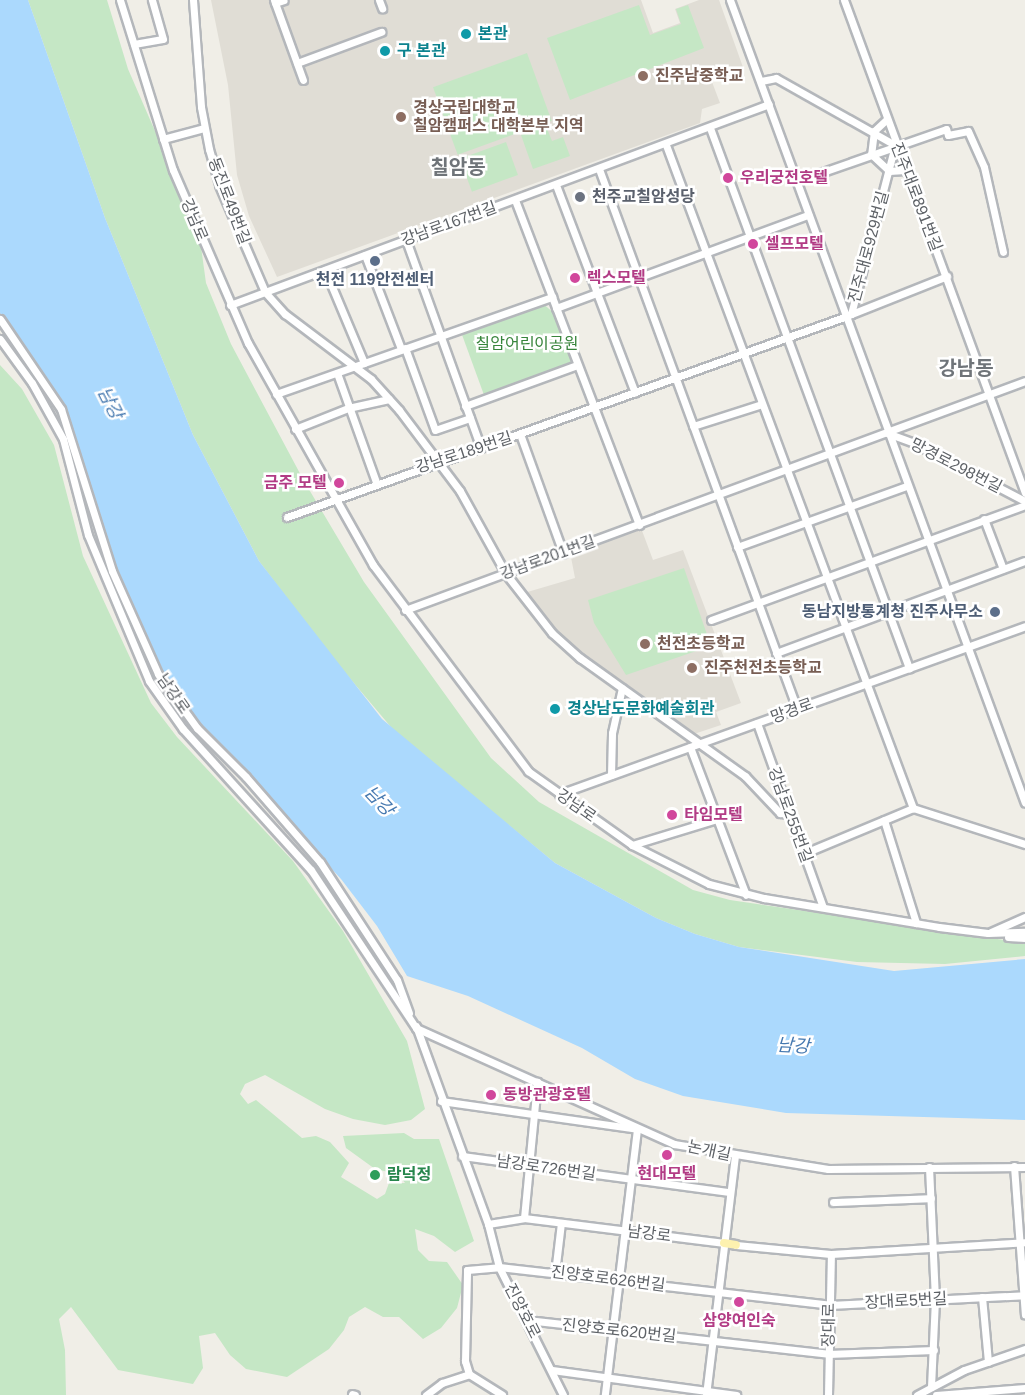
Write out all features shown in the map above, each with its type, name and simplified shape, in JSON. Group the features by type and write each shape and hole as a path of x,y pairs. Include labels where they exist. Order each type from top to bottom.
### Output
{"main road":[{"name":"남강로","path":"724,1243 736,1245"}],"street":[{"name":"강남로","path":"120,0 163,139 230,305 276,394 334,498 405,610 528,771 632,845 709,884 746,895 916,923 988,933 1025,932"},
{"path":"134,44 163,39 152,0"},
{"name":"동진로49번길","path":"193,0 204,128 219,184 265,292 285,314 354,367 389,399 438,461 506,574 552,633 622,688 760,788 780,813 791,814"},
{"path":"284,0 274,2 303,80"},
{"path":"379,0 382,8"},
{"path":"730,0 847,316 944,591 1025,803"},
{"name":"진주대로891번길","path":"844,0 905,170 947,276 987,395 1025,493"},
{"path":"297,63 381,32"},
{"path":"760,81 776,78 896,145"},
{"path":"515,200 666,145 769,104"},
{"path":"871,154 874,131 886,119"},
{"path":"163,139 204,128"},
{"path":"710,128 872,561 909,669"},
{"path":"797,181 946,129 948,135 961,131 972,133 1003,252"},
{"path":"666,145 913,808"},
{"name":"진주대로929번길","path":"847,316 896,145"},
{"path":"871,154 889,171 905,170"},
{"path":"599,169 797,709"},
{"path":"556,185 635,393"},
{"name":"강남로167번길","path":"230,305 515,200 578,365"},
{"path":"556,308 808,215"},
{"path":"406,240 481,448"},
{"path":"365,255 403,349"},
{"path":"325,270 364,363"},
{"name":"강남로189번길","path":"287,517 376,482 481,448 743,354 947,276"},
{"path":"276,394 552,297"},
{"name":"남강로","path":"0,319 61,409 112,571 158,674 197,728 246,777 320,862 396,980 488,1224 524,1218 724,1243"},
{"name":"남강로","path":"0,339 32,383 63,439 88,535 149,681 183,729 311,870 416,1028"},
{"name":"강남로189번길","path":"403,349 435,430 470,418"},
{"path":"465,406 578,365 639,525"},
{"path":"338,373 348,408 376,482"},
{"name":"강남로201번길","path":"405,610 887,434 1025,381"},
{"path":"295,429 348,408 389,399"},
{"path":"693,426 762,404"},
{"path":"520,434 562,553"},
{"name":"망경로298번길","path":"887,434 912,442 1025,503"},
{"path":"737,547 906,486"},
{"path":"711,620 1025,503"},
{"path":"984,519 1003,569"},
{"path":"776,653 1025,561"},
{"name":"망경로","path":"559,794 1025,626"},
{"path":"611,775 612,733 622,688"},
{"name":"강남로255번길","path":"757,723 823,907"},
{"path":"690,747 746,895"},
{"path":"805,853 913,808 1025,844"},
{"path":"632,845 717,819"},
{"path":"884,820 916,923"},
{"path":"988,933 1025,917"},
{"path":"988,933 1025,938"},
{"name":"논개길","path":"416,1028 674,1144 735,1157 828,1169 1025,1167"},
{"path":"524,1218 537,1082"},
{"path":"441,1101 637,1129 605,1379 605,1395"},
{"name":"남강로726번길","path":"462,1156 730,1192"},
{"path":"706,1394 735,1157"},
{"path":"1014,1166 1022,1242 1025,1315"},
{"path":"929,1167 936,1299 931,1387"},
{"path":"833,1202 931,1198"},
{"path":"555,1273 561,1223"},
{"name":"진양호로","path":"488,1224 499,1267 563,1395"},
{"name":"남강로","path":"736,1245 831,1254 935,1250 1022,1242"},
{"name":"장대로","path":"828,1395 831,1254"},
{"name":"진양호로626번길","path":"469,1374 465,1360 467,1270 499,1267 830,1305"},
{"name":"장대로5번길","path":"830,1305 1024,1296"},
{"path":"982,1297 988,1362"},
{"name":"진양호로620번길","path":"526,1320 828,1354 934,1350"},
{"path":"917,1395 988,1362 1025,1349"},
{"path":"552,1370 706,1394 736,1395"},
{"path":"426,1395 442,1383 469,1374 502,1395"},
{"path":"936,1395 1011,1392 1025,1388"}],"shaded area":[{"name":"경상국립대학교 칠암캠퍼스 대학본부 지역","path":"211,0 641,0 653,33 680,23 675,9 699,0 719,0 744,70 712,82 720,103 702,109 700,123 277,277 249,216 237,175 228,85"},
{"name":"천전초등학교","path":"641,528 653,560 683,550 741,703 716,712 721,725 694,734 586,656 557,631 524,593 575,578 570,552"}],"green space":[{"path":"28,0 107,0 128,69 199,232 206,283 231,344 304,481 364,582 491,758 539,802 693,890 730,900 1025,943 1025,956 945,964 857,962 739,947 695,934 656,918 555,863 396,733 326,650 259,561 193,435 105,218"},
{"path":"639,5 650,35 681,24 676,9 688,5 704,48 570,100 547,38"},
{"path":"527,53 552,121 458,155 433,87"},
{"path":"546,126 552,141 563,137 570,156 533,169 521,135"},
{"path":"506,142 518,175 472,192 460,159"},
{"name":"칠암어린이공원","path":"541,302 555,314 574,365 484,395 461,332"},
{"path":"0,365 22,389 54,445 83,556 151,703 177,737 293,861 343,931 407,1041 425,1109 411,1120 385,1125 353,1119 325,1109 265,1075 245,1084 240,1094 248,1104 256,1100 302,1138 316,1136 330,1142 349,1163 341,1177 377,1199 385,1194 389,1183 405,1183 398,1174 375,1169 346,1148 343,1136 404,1133 414,1139 439,1139 474,1241 455,1252 434,1236 415,1229 418,1250 429,1261 447,1262 463,1285 457,1308 441,1328 423,1339 399,1317 383,1317 365,1307 349,1317 344,1330 329,1349 287,1377 246,1369 230,1355 215,1333 199,1336 203,1368 193,1384 118,1370 71,1307 59,1319 65,1350 66,1395 0,1395"},
{"path":"684,568 711,646 626,675 594,623 588,600"}],"water":[{"name":"남강","path":"0,0 28,0 105,218 193,435 259,561 382,719 555,863 656,918 695,934 739,947 894,971 1025,959 1025,1120 786,1113 683,1096 635,1079 582,1048 468,996 407,976 377,926 341,879 169,694 116,584 67,422 0,313"}],"place":[{"name":"본관","path":"466,34"},
{"name":"구 본관","path":"385,51"},
{"name":"진주남중학교","path":"643,76"},
{"name":"경상국립대학교 칠암캠퍼스 대학본부 지역","path":"401,117"},
{"name":"우리궁전호텔","path":"728,178"},
{"name":"천주교칠암성당","path":"580,197"},
{"name":"셀프모텔","path":"753,244"},
{"name":"천전 119안전센터","path":"375,261"},
{"name":"렉스모텔","path":"575,278"},
{"name":"금주 모텔","path":"339,483"},
{"name":"동남지방통계청 진주사무소","path":"995,612"},
{"name":"천전초등학교","path":"645,644"},
{"name":"진주천전초등학교","path":"692,668"},
{"name":"경상남도문화예술회관","path":"555,709"},
{"name":"타임모텔","path":"672,815"},
{"name":"동방관광호텔","path":"491,1095"},
{"name":"현대모텔","path":"667,1155"},
{"name":"람덕정","path":"375,1175"},
{"name":"삼양여인숙","path":"739,1302"}],"district":[{"name":"칠암동","path":"458,167"},
{"name":"강남동","path":"966,368"}]}
